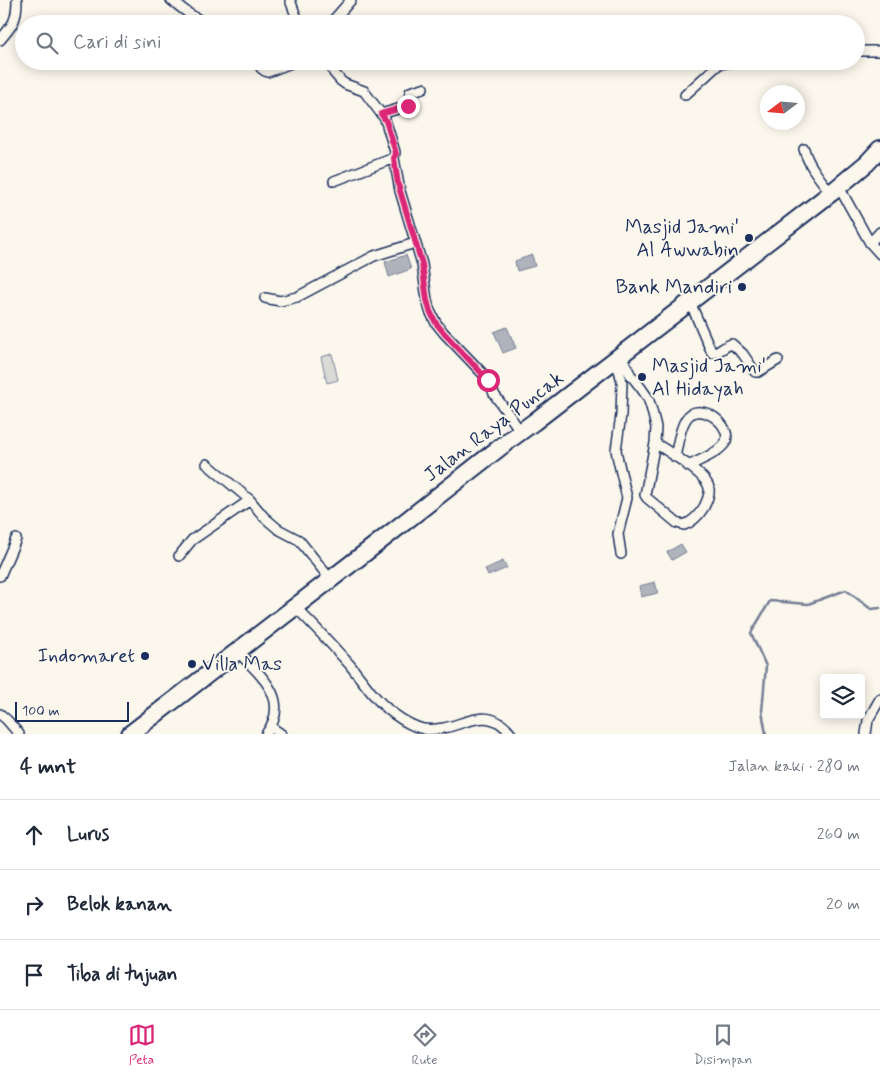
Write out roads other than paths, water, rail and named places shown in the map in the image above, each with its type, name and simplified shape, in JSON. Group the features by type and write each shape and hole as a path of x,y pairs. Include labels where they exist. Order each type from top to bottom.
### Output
{"highway":[{"name":"Jalan Raya Puncak","path":"130,734 835,190 880,149"}],"street":[{"path":"16,15 18,0"},
{"path":"172,0 191,15"},
{"path":"290,0 296,15"},
{"path":"338,15 351,0"},
{"path":"1,36 15,20"},
{"path":"865,51 880,51"},
{"path":"263,70 268,72 275,70"},
{"path":"333,70 345,84 364,91 385,119 395,152 394,158 398,184 422,264 428,306 434,319 444,333 486,376 494,394 521,432"},
{"path":"685,96 709,70"},
{"path":"381,114 408,106 410,92 422,88"},
{"path":"804,149 812,166 835,190 880,254"},
{"path":"334,181 394,158"},
{"path":"870,242 880,232"},
{"path":"265,298 280,301 297,297 374,256 415,243"},
{"path":"690,302 712,353 716,353 732,344 743,354 755,372 778,360"},
{"path":"617,358 641,388 650,403 656,427 655,444 645,495 682,526 698,516 709,493 708,486 705,480 688,466 655,444"},
{"path":"617,358 622,387 616,450 627,498 618,534 621,554"},
{"path":"675,457 681,430 688,417 696,412 711,414 726,431 725,442 713,453 688,466"},
{"path":"207,464 250,500 264,517 278,529 299,540 331,580"},
{"path":"179,556 192,540 250,500"},
{"path":"0,576 16,539"},
{"path":"294,607 328,640 377,700 405,722 424,730 440,732 479,720 492,719 505,726 511,734"},
{"path":"237,651 273,692 276,706 269,730 281,734"},
{"path":"866,734 868,720 880,699"},
{"path":"0,714 19,734"}],"waterway":[{"path":"766,734 762,711 766,666 751,633 770,601 808,604 846,590 871,609 880,608"}],"place":[{"name":"Masjid Jami' Al Awwabin","path":"749,238"},
{"name":"Bank Mandiri","path":"742,287"},
{"name":"Masjid Jami' Al Hidayah","path":"642,377"},
{"name":"Indomaret","path":"145,656"},
{"name":"Villa Mas","path":"192,664"}]}
